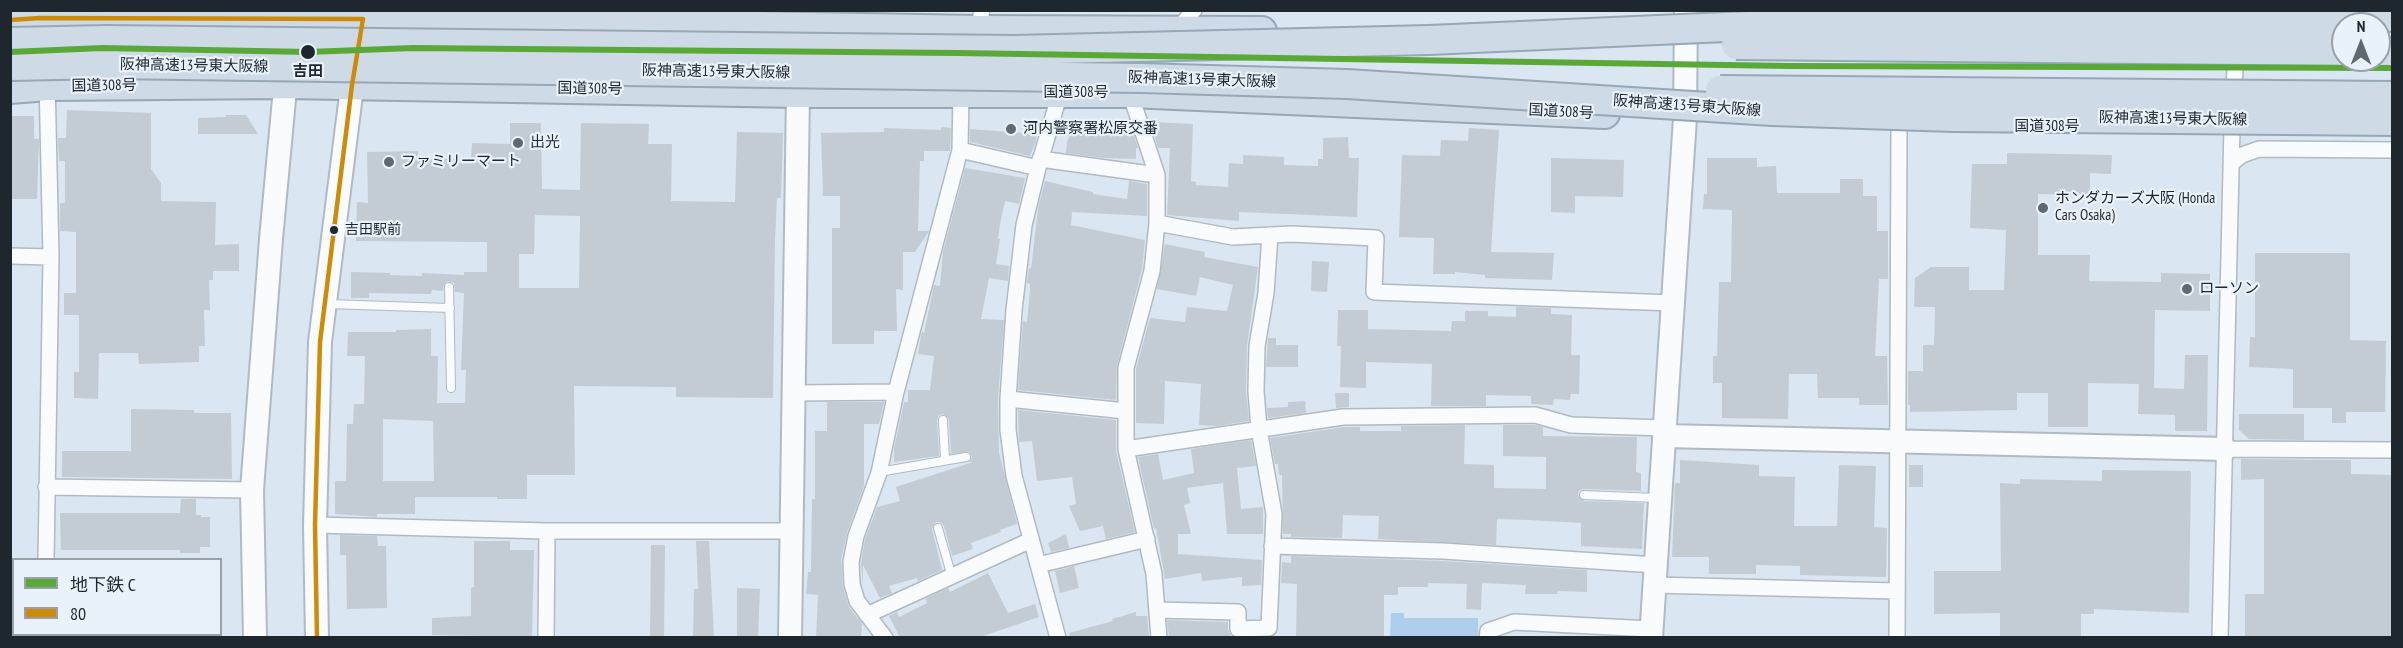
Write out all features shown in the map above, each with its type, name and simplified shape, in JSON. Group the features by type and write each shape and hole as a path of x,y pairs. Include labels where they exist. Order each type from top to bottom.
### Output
{"highway":[{"path":"10,20 294,14 1186,20 1452,32 1686,16 1733,18 2241,12 2392,17"},
{"name":"阪神高速13号東大阪線","path":"10,42 118,40 1014,50 1429,40 1772,26 2331,25"},
{"path":"1429,40 2331,51"},
{"name":"阪神高速13号東大阪線","path":"10,66 108,64 991,76 1347,84 1783,112 1954,117 2392,121"},
{"name":"国道308号","path":"10,89 48,86 285,84 798,93 1130,93 1899,126 2232,127 2289,138 2392,128"},
{"path":"1347,84 1863,92 2392,96"}],"street":[{"path":"2220,638 2232,127 2241,12"},
{"path":"255,638 252,490 285,84 294,14"},
{"path":"317,638 315,525 320,342 352,85 364,15"},
{"path":"1487,638 1488,631 1514,622 1651,633 1685,118 1686,16"},
{"path":"40,18 48,86 51,257 46,558"},
{"path":"1058,638 1014,476 1008,430 1008,399 1014,309 1023,236 1039,164 1060,93 1086,20"},
{"path":"790,638 798,93"},
{"path":"885,638 867,615 855,592 850,562 856,536 879,472 896,392 960,150 961,93"},
{"path":"1130,93 1157,175 1157,223 1152,271 1126,369 1126,449 1154,574 1159,638"},
{"path":"1897,638 1899,126"},
{"path":"2232,163 2255,150 2289,138 2392,150"},
{"path":"960,150 1039,164 1157,175"},
{"path":"1157,223 1233,237 1270,235 1376,238 1374,292 1673,303"},
{"path":"1157,610 1238,612 1238,633 1269,628 1274,514 1259,429 1256,391 1257,346 1266,293 1270,235"},
{"path":"10,256 51,257"},
{"path":"794,393 896,392"},
{"path":"1008,399 1126,411"},
{"path":"1126,449 1343,417 1535,415 1571,425 1665,432 1897,441 2225,449 2392,450"},
{"path":"46,487 252,490"},
{"path":"315,525 547,531 791,531"},
{"path":"546,638 547,531"},
{"path":"1038,565 1147,538"},
{"path":"867,615 1031,540"},
{"path":"1272,546 1443,551 1655,575 1897,591"}],"lane":[{"path":"449,287 451,388"},
{"path":"325,304 450,308"},
{"path":"944,420 945,460"},
{"path":"879,472 966,456"},
{"path":"1584,495 1660,498"},
{"path":"938,528 952,577"}],"shaded area":[{"path":"1391,613 1404,613 1404,618 1478,618 1478,637 1390,637"}],"building":[{"path":"67,110 151,113 151,169 161,183 161,201 216,202 215,245 239,244 239,271 213,271 213,280 209,280 210,310 204,310 205,346 199,346 199,362 139,364 138,353 99,353 98,399 74,398 74,372 79,372 79,315 64,315 64,293 76,293 76,232 60,231 60,203 65,203 65,161 59,161 58,138 66,138"},
{"path":"226,115 246,115 258,134 198,134 198,118 226,117"},
{"path":"10,116 34,116 34,139 39,139 37,199 10,199"},
{"path":"1076,122 1130,123 1138,148 1136,148 1136,159 1066,153 1067,142"},
{"path":"1151,122 1193,124 1191,181 1196,182 1196,185 1228,187 1229,163 1243,164 1243,155 1284,157 1284,165 1318,166 1318,159 1323,159 1323,138 1348,137 1349,158 1359,158 1357,217 1239,212 1239,221 1167,215 1170,148 1158,148"},
{"path":"510,123 541,123 542,189 580,190 581,123 649,124 648,144 672,144 671,201 735,202 737,132 783,133 781,198 777,198 775,240 773,398 676,397 676,387 574,386 575,475 527,475 527,499 415,497 415,514 377,514 377,517 335,514 335,481 346,481 347,424 353,424 354,404 364,404 365,356 347,356 348,332 431,329 431,356 438,356 437,403 465,403 466,370 461,370 464,293 455,292 454,283 448,281 443,291 432,290 431,294 369,293 369,298 351,298 351,272 422,276 422,273 464,275 464,272 487,272 487,242 356,241 357,202 368,203 367,152 418,151 418,159 471,158 472,143 510,144","holes":["535,215 580,216 579,288 519,288 519,254 534,254","383,419 433,421 434,481 383,481"]},
{"path":"941,127 951,128 950,151 924,151 924,161 920,161 918,231 929,231 915,252 903,252 903,290 896,289 897,331 874,331 874,344 832,344 832,228 840,228 840,196 823,196 821,133 884,132 884,128 941,130"},
{"path":"1469,128 1499,130 1491,252 1554,253 1552,280 1485,278 1485,275 1455,272 1455,274 1433,274 1434,238 1399,237 1402,155 1440,156 1441,140 1468,141"},
{"path":"970,129 1036,134 1036,141 1030,156 970,142"},
{"path":"2007,153 2112,155 2111,174 2090,173 2090,195 2038,194 2038,255 2090,255 2089,281 2161,282 2161,273 2210,274 2210,311 2155,310 2154,388 2184,389 2185,355 2208,355 2207,431 2175,431 2175,415 2138,414 2139,384 2088,383 2088,427 2048,427 2048,393 2017,393 2017,410 1910,412 1908,371 1923,371 1923,345 1934,345 1935,307 1914,307 1915,278 1931,267 1969,267 1969,290 2004,290 2006,230 1970,228 1972,164 2007,164"},
{"path":"1551,158 1624,160 1623,197 1575,196 1575,213 1551,212"},
{"path":"1707,158 1757,158 1757,167 1776,166 1777,193 1840,193 1840,179 1863,179 1863,196 1877,196 1877,231 1888,231 1888,279 1879,279 1875,356 1887,356 1888,405 1859,405 1859,398 1818,398 1817,374 1789,374 1788,419 1722,418 1722,383 1713,383 1713,356 1717,356 1719,282 1731,282 1732,210 1703,209 1704,194 1707,194"},
{"path":"965,168 1025,178 1019,204 1005,201 1000,224 996,264 1009,266 1008,281 989,278 981,319 1004,320 998,398 999,453 1017,524 971,543 973,549 952,556 944,526 936,522 932,529 942,570 918,581 917,578 889,586 892,593 880,598 863,565 863,586 861,563 865,539 877,507 900,501 896,487 973,462 969,462 972,457 969,452 951,454 949,419 943,414 939,415 937,420 939,456 894,462 894,449 904,402 908,402 908,390 930,390 934,356 918,354 934,285 940,286 943,252"},
{"path":"1045,181 1093,192 1093,194 1127,199 1129,181 1147,184 1147,216 1072,212 1071,225 1145,240 1142,269 1117,366 1116,400 1018,390 1023,321 1027,322 1030,291 1030,284 1027,283 1029,268 1031,269 1038,208"},
{"path":"1165,244 1205,252 1204,257 1258,267 1247,346 1246,391 1249,421 1216,426 1199,425 1201,384 1165,381 1164,424 1136,423 1136,369 1150,318 1185,322 1187,307 1227,311 1233,285 1200,277 1196,296 1157,289"},
{"path":"2255,253 2350,253 2350,340 2386,341 2385,412 2346,412 2346,423 2332,423 2332,408 2293,408 2293,369 2249,367 2250,337 2255,337"},
{"path":"1312,261 1329,262 1327,292 1311,291"},
{"path":"1516,307 1551,308 1551,314 1572,315 1571,355 1580,355 1579,394 1571,394 1570,400 1554,399 1553,405 1531,404 1531,396 1486,395 1486,406 1431,406 1432,364 1366,362 1366,388 1340,387 1341,346 1337,346 1338,310 1368,310 1368,329 1451,331 1452,321 1465,321 1465,311 1488,311 1488,316 1516,317"},
{"path":"1268,338 1276,338 1276,345 1298,345 1298,367 1266,367"},
{"path":"1335,393 1349,393 1349,407 1336,408"},
{"path":"1305,401 1306,413 1268,418 1267,408 1288,407 1288,402"},
{"path":"827,402 884,402 879,424 864,424 864,486 847,533 841,560 843,587 849,607 862,624 861,638 816,638 818,595 806,594 808,572 811,572 812,499 815,499 815,431 827,431"},
{"path":"131,409 231,413 232,479 62,477 62,451 131,451"},
{"path":"1018,410 1116,420 1116,451 1135,532 1106,539 1103,526 1080,531 1069,506 1076,504 1072,477 1037,481 1032,441 1019,442"},
{"path":"2239,414 2304,414 2304,440 2249,439 2239,430"},
{"path":"1465,425 1464,464 1494,465 1494,488 1546,489 1546,457 1503,456 1503,425 1543,427 1543,436 1637,437 1636,472 1641,473 1641,491 1584,489 1579,491 1578,495 1584,501 1644,503 1642,549 1581,546 1581,523 1528,520 1497,519 1496,545 1378,539 1379,516 1343,515 1342,538 1291,537 1291,534 1283,534 1282,475 1279,475 1278,464 1275,464 1270,438 1344,427 1360,427 1360,431 1401,431 1401,426"},
{"path":"1251,440 1256,466 1237,468 1241,509 1263,507 1263,534 1227,534 1223,483 1187,488 1190,503 1184,505 1191,534 1178,534 1178,554 1262,560 1261,585 1242,586 1242,577 1202,581 1201,573 1165,579 1156,528 1154,529 1138,457 1158,454 1163,480 1194,473 1191,449"},
{"path":"2241,459 2351,460 2351,474 2392,475 2392,638 2245,638 2245,594 2264,594 2264,479 2241,480"},
{"path":"1680,460 1759,465 1759,476 1795,477 1794,526 1837,526 1839,465 1876,466 1874,527 1887,528 1886,577 1800,575 1800,566 1756,565 1756,574 1709,574 1709,557 1672,557 1675,483 1680,483"},
{"path":"1909,465 1923,465 1923,487 1909,487"},
{"path":"2102,470 2191,471 2189,613 2094,609 2094,614 2081,614 2081,638 2000,638 2000,613 1934,614 1934,571 2001,571 2000,483 2020,484 2020,479 2102,481"},
{"path":"181,499 196,499 196,515 210,517 210,547 200,547 200,553 180,553 180,550 61,550 60,513 180,513"},
{"path":"1066,534 1069,548 1051,552 1048,543"},
{"path":"340,535 377,536 378,546 386,546 387,608 347,609 346,555 340,555"},
{"path":"474,541 510,541 510,550 534,550 532,637 432,635 432,618 471,616 471,588 474,587"},
{"path":"696,541 709,541 714,638 693,638 694,589 698,589"},
{"path":"651,545 665,545 664,638 650,638"},
{"path":"1291,556 1443,561 1587,570 1587,592 1558,591 1557,594 1525,594 1526,585 1482,583 1481,610 1466,609 1467,584 1428,583 1428,587 1398,587 1398,595 1384,595 1384,638 1296,638 1297,584 1281,583 1282,562 1291,563"},
{"path":"1074,566 1079,588 1060,593 1055,571"},
{"path":"988,573 1008,613 1035,604 1039,617 977,638 900,638 889,616 897,612 899,617 927,603 925,599 948,588 950,592"},
{"path":"737,588 760,589 758,638 737,638"},
{"path":"1136,612 1136,616 1147,616 1149,636 1070,638 1069,633"},
{"path":"1167,620 1228,622 1228,630 1232,638 1169,638"}],"metro line":[{"name":"C","path":"10,52 102,48 308,52 413,48 957,53 1789,66 2392,68"}],"transit line":[{"name":"80","path":"10,20 40,18 363,19 352,85 320,342 315,525 317,638"}],"place":[{"name":"吉田","path":"308,52"},
{"name":"河内警察署松原交番","path":"1011,129"},
{"name":"出光","path":"518,143"},
{"name":"ファミリーマート","path":"389,162"},
{"name":"ホンダカーズ大阪 (Honda Cars Osaka)","path":"2043,208"},
{"name":"吉田駅前","path":"334,230"},
{"name":"ローソン","path":"2187,289"}]}
